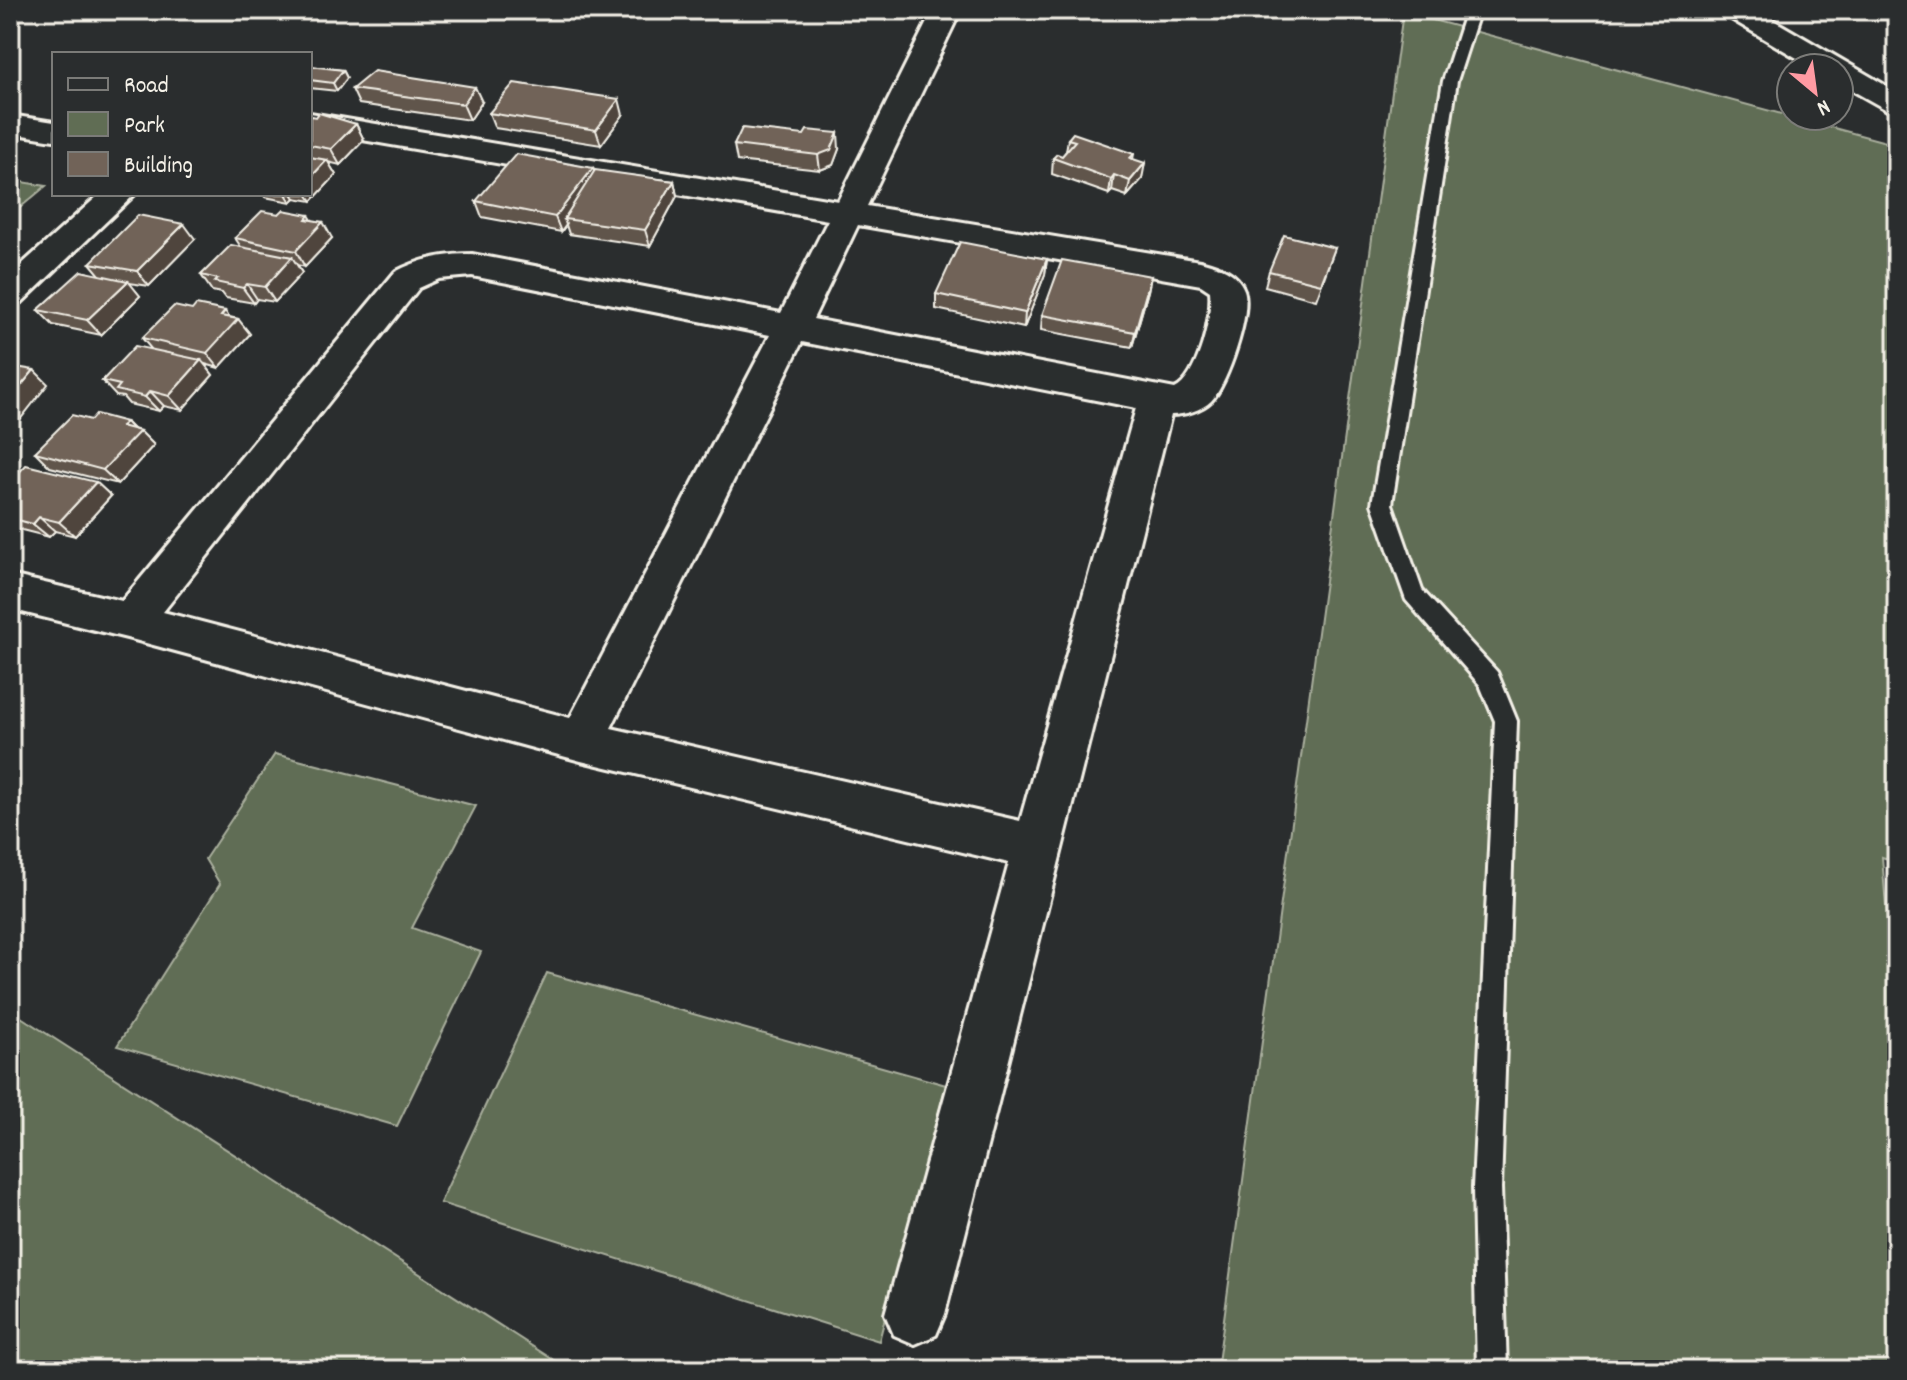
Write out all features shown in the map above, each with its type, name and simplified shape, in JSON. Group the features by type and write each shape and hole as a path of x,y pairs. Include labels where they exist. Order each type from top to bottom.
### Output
{"street":[{"path":"581,741 764,384 947,10"},
{"path":"1736,10 1806,52"},
{"path":"1855,81 1897,104"},
{"path":"131,621 407,280 423,270 448,265 472,265 1175,402 1190,399 1204,385 1228,308 1228,291 1218,279 1200,272 312,122"},
{"path":"10,124 52,131"},
{"path":"18,278 117,196"},
{"path":"915,1314 1157,399"},
{"path":"10,592 131,621 581,741 1037,847"}],"lane":[{"path":"1473,10 1450,81 1382,504 1413,594 1489,679 1506,721 1487,1188 1492,1370"}],"green space":[{"path":"1403,12 1775,112 1775,132 1849,132 1897,145 1897,862 1882,857 1897,1041 1897,1370 1217,1370"},
{"path":"10,180 46,186 10,216"},
{"path":"275,754 476,806 412,928 481,952 397,1126 117,1046 220,884 205,859"},
{"path":"547,973 946,1085 879,1341 440,1203"},
{"path":"10,1010 569,1370 10,1370"}],"building":[{"path":"312,66 343,70 333,83 312,80"},
{"path":"374,71 475,87 463,104 352,89"},
{"path":"514,83 619,99 596,130 489,113"},
{"path":"319,113 356,124 331,149 312,145 312,116"},
{"path":"742,128 804,135 807,130 838,133 831,150 818,155 734,145"},
{"path":"1073,133 1134,154 1130,158 1145,163 1130,181 1114,175 1111,179 1053,158 1057,154 1062,156 1075,141 1068,139"},
{"path":"516,154 593,168 555,217 476,201"},
{"path":"312,157 327,160 312,176"},
{"path":"595,170 674,181 645,230 564,219"},
{"path":"283,210 309,215 306,219 323,222 296,251 235,238 262,211 279,214"},
{"path":"138,215 184,224 137,271 90,263"},
{"path":"1284,235 1335,248 1321,284 1269,271"},
{"path":"960,242 1047,259 1025,313 936,294"},
{"path":"231,245 292,257 265,287 247,284 243,288 215,282 218,279 201,275"},
{"path":"1062,260 1151,276 1135,332 1042,315"},
{"path":"81,271 128,281 87,320 38,310"},
{"path":"196,305 225,311 221,316 238,319 207,353 142,338 174,306 192,310"},
{"path":"135,346 201,360 169,396 150,391 145,397 116,390 120,385 102,381"},
{"path":"10,366 34,370 10,399"},
{"path":"96,414 126,422 121,426 140,431 103,470 35,452 72,415 91,420"},
{"path":"26,465 96,482 59,522 39,517 33,524 10,518 10,482"}]}
